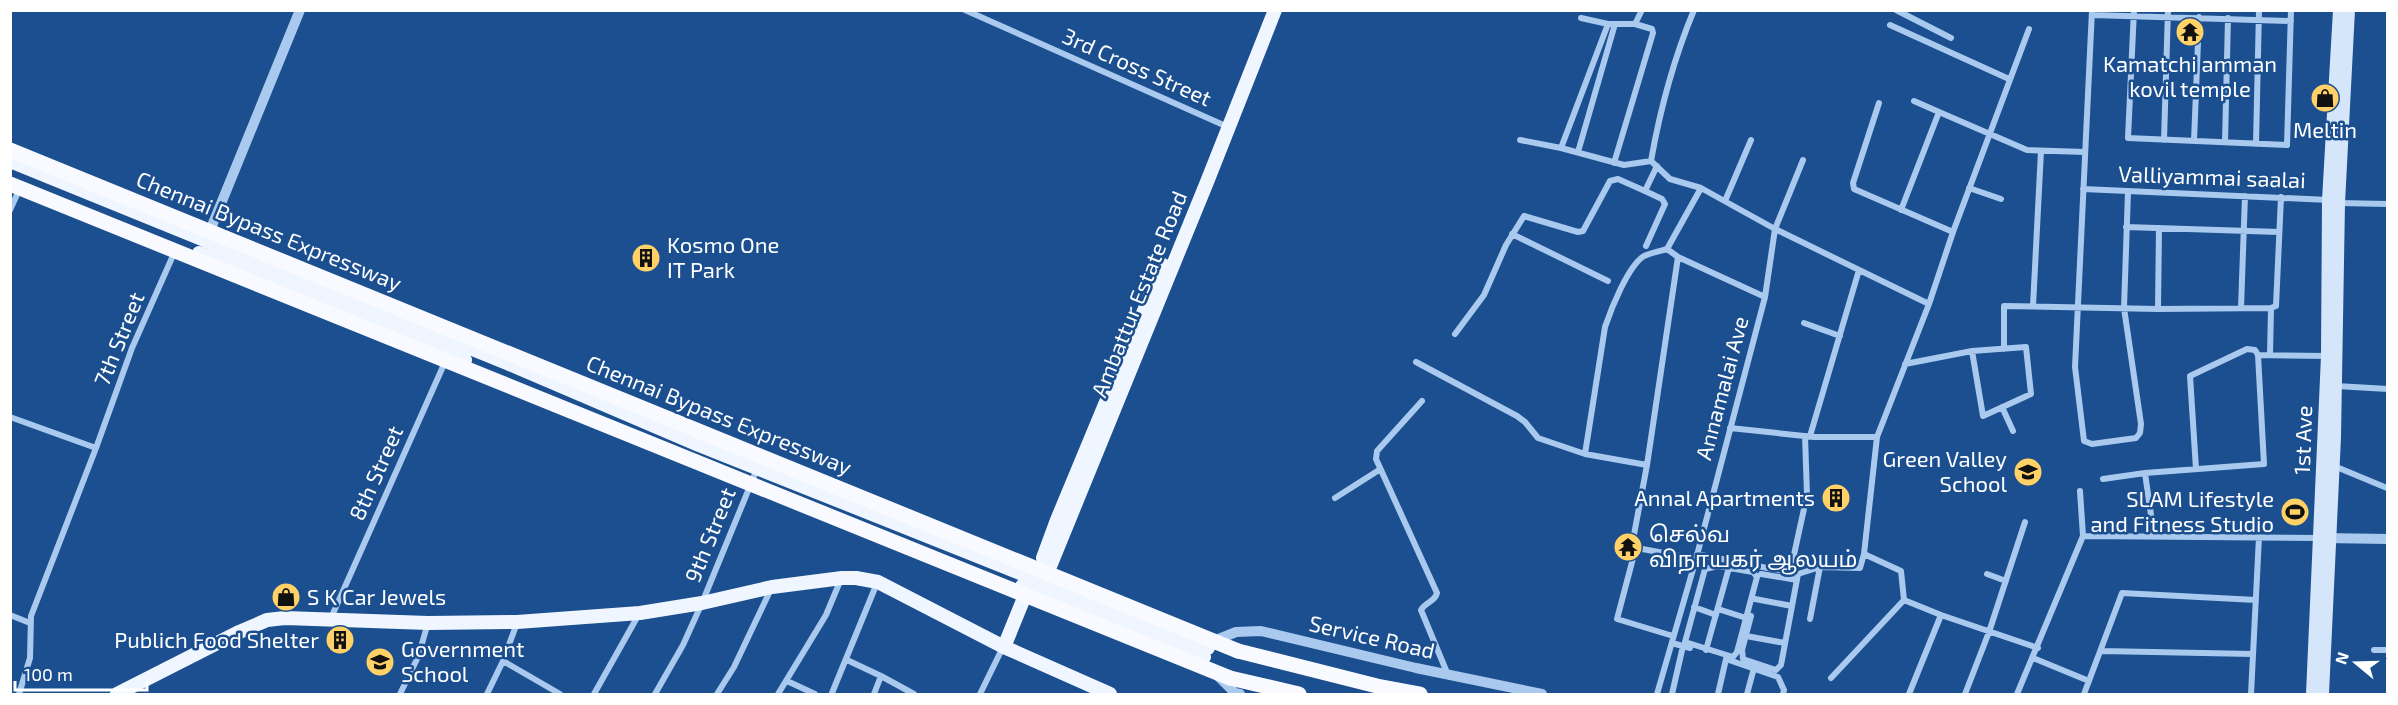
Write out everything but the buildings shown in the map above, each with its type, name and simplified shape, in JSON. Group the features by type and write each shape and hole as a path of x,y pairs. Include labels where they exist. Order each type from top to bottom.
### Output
{"highway":[{"name":"Chennai Bypass Expressway","path":"10,150 1238,651 1377,686 1420,694"},
{"path":"15,181 1230,678 1299,694"}],"main road":[{"name":"Ambattur Estate Road","path":"1226,126 1267,10"},
{"name":"Ambattur Estate Road","path":"1004,647 1051,550 1275,10"},
{"path":"2339,10 2342,56"},
{"path":"2323,694 2326,538 2334,466 2331,386 2334,202 2342,56 2349,10"},
{"path":"10,161 203,247 755,474 1206,653"},
{"path":"15,181 178,245 203,247"},
{"name":"1st Ave","path":"2312,694 2326,538 2331,386 2327,356 2333,298"},
{"path":"117,694 267,620 299,617 428,623 517,622 640,613 702,603 772,587 842,578 878,582 1004,647 1110,694"}],"street":[{"path":"203,247 300,10"},
{"name":"3rd Cross Street","path":"965,10 1226,126"},
{"path":"1635,24 1642,10"},
{"path":"1645,191 1654,164 1656,134 1680,42 1694,10"},
{"path":"1896,10 1951,38"},
{"path":"2256,144 2259,10"},
{"path":"2134,13 2128,138 2287,145 2291,10"},
{"path":"2128,192 2124,308 2141,424 2140,433 2136,438 2092,444 2084,441 2076,384 2077,306 2092,13 2168,13 2199,17 2291,21"},
{"path":"2164,140 2168,13"},
{"path":"2194,141 2199,17"},
{"path":"1581,18 1611,24 1635,24 1652,29 1653,33 1614,163"},
{"path":"2225,142 2228,18"},
{"path":"1561,148 1611,24"},
{"path":"1578,152 1611,24"},
{"path":"1890,25 2009,79"},
{"path":"1635,547 1798,577 1820,567 1860,568 1864,554 1877,436 1929,304 1988,134 2029,29"},
{"path":"1914,101 2027,150 2085,152"},
{"path":"1879,103 1852,186 1856,191 1953,232"},
{"path":"1901,210 1939,112"},
{"path":"1520,140 1578,152 1614,163 1654,164 1670,179 1701,188 1775,229 1929,304"},
{"path":"1725,201 1751,140"},
{"path":"2033,306 2041,152"},
{"name":"Annamalai Ave","path":"1657,694 1697,557 1765,297 1775,229 1803,160"},
{"path":"1455,334 1484,295 1512,234 1521,219 1527,215 1578,232 1583,231 1613,179 1618,179 1662,199 1665,204 1646,246"},
{"path":"10,210 15,181"},
{"path":"1586,454 1605,327 1611,310 1621,288 1642,257 1667,249 1701,188"},
{"path":"1969,188 2001,199"},
{"name":"Valliyammai saalai","path":"2084,189 2388,204"},
{"path":"2241,308 2245,196"},
{"path":"2004,349 2004,306 2158,309 2271,308 2276,306 2281,197"},
{"path":"2126,227 2279,232"},
{"path":"2158,309 2159,228"},
{"path":"1512,234 1608,281"},
{"name":"7th Street","path":"19,694 30,658 30,616 96,448 132,348 178,245"},
{"path":"1667,249 1678,257 1765,297"},
{"path":"1678,257 1647,465 1633,540 1635,547 1617,619 1673,639 1683,646 1778,677 1784,690 1783,694"},
{"path":"1790,573 1808,495 1808,436 1859,270"},
{"path":"2270,355 2271,308"},
{"path":"1804,323 1840,336"},
{"path":"1905,364 1972,351 2026,346 2031,394 1983,416 1972,351"},
{"name":"8th Street","path":"331,618 451,348"},
{"path":"2103,479 2145,473 2264,464 2258,355 2255,350 2247,349 2190,376 2196,469"},
{"path":"2258,355 2327,356"},
{"path":"1416,362 1517,416 1538,438 1586,454 1647,465"},
{"path":"2331,386 2388,389"},
{"path":"1422,401 1377,451 1376,459 1379,470 1437,593 1435,599 1423,607 1422,614 1448,675"},
{"path":"2002,407 2013,430"},
{"path":"10,417 96,448"},
{"path":"1730,428 1808,436 1877,436"},
{"path":"2334,466 2387,488"},
{"path":"1335,498 1379,470"},
{"path":"2145,473 2154,536"},
{"name":"9th Street","path":"655,694 683,645 755,474"},
{"path":"2017,694 2083,536 2080,490"},
{"path":"1965,694 1989,632 2025,522"},
{"path":"2083,536 2388,539"},
{"path":"2251,694 2259,537"},
{"path":"1831,678 1904,600 1901,572 1864,554"},
{"path":"1707,650 1730,565"},
{"path":"1730,565 1756,575 1737,652 1733,657 1685,642 1694,608 1705,569 1730,565"},
{"path":"1810,620 1820,567"},
{"path":"1762,571 1790,573 1798,577"},
{"path":"1762,571 1742,650 1743,659 1776,670 1781,665 1798,577"},
{"path":"1987,574 2006,581"},
{"path":"778,694 826,615 842,578"},
{"path":"832,693 878,582"},
{"path":"717,694 734,667 772,587"},
{"path":"2084,694 2122,593 2256,600"},
{"path":"1755,599 1792,606"},
{"path":"1904,600 2038,648"},
{"path":"1694,608 1746,618"},
{"path":"594,694 640,613"},
{"path":"10,615 30,623"},
{"path":"1909,694 1941,615"},
{"path":"487,694 503,661 517,622"},
{"path":"400,694 418,657 428,623"},
{"name":"Service Road","path":"1206,653 1212,640 1236,632 1261,630 1448,675 1542,694"},
{"path":"1746,636 1785,643"},
{"path":"1672,694 1683,646"},
{"path":"980,694 1004,647"},
{"path":"2373,650 2388,650"},
{"path":"2102,651 2253,654"},
{"path":"1206,653 1216,675 1235,693 1240,694"},
{"path":"2033,658 2089,681"},
{"path":"1718,694 1726,659"},
{"path":"847,660 914,694"},
{"path":"503,661 550,692 560,694"},
{"path":"1746,694 1754,668"},
{"path":"874,694 881,676"},
{"path":"787,681 815,694"}],"place":[{"name":"Kamatchi amman kovil temple","path":"2190,32"},
{"name":"Meltin","path":"2325,98"},
{"name":"Kosmo One IT Park","path":"646,258"},
{"name":"Green Valley School","path":"2028,472"},
{"name":"Annal Apartments","path":"1836,498"},
{"name":"SLAM Lifestyle and Fitness Studio","path":"2295,512"},
{"name":"செல்வ விநாயகர் ஆலயம்","path":"1628,547"},
{"name":"S K Car Jewels","path":"286,597"},
{"name":"Publich Food Shelter","path":"340,640"},
{"name":"Government School","path":"380,662"}]}
